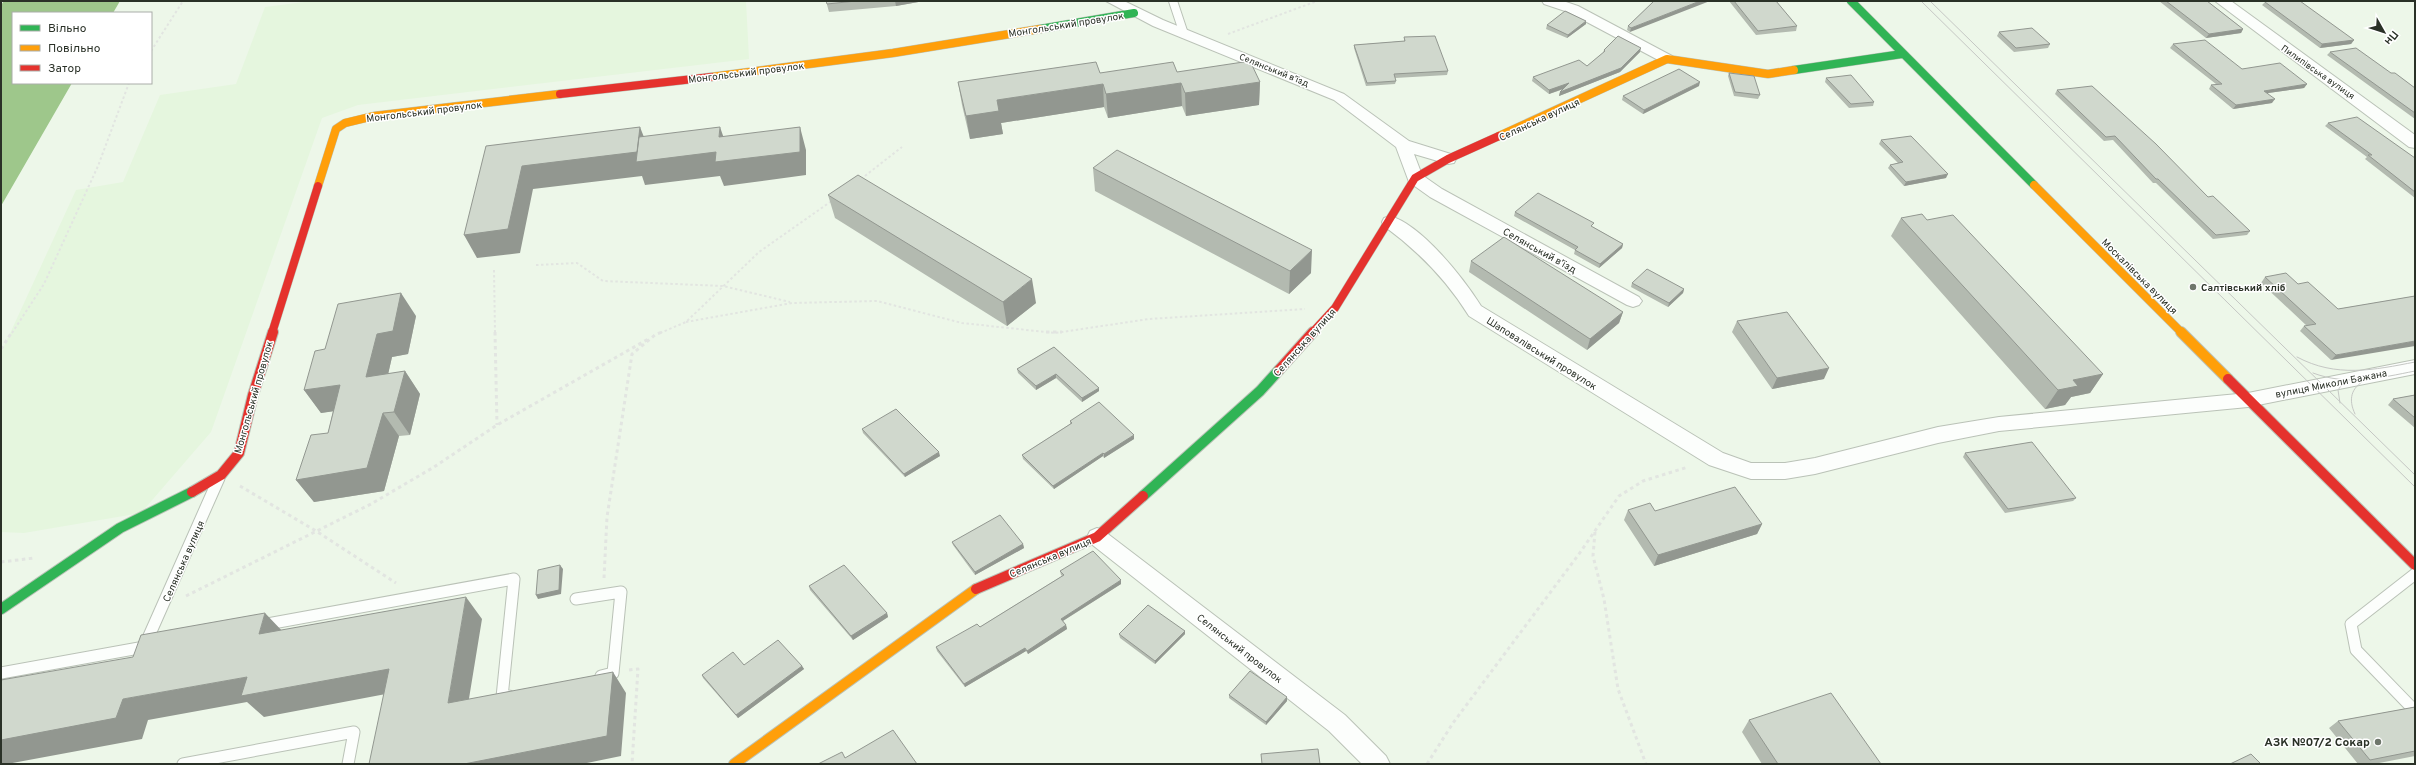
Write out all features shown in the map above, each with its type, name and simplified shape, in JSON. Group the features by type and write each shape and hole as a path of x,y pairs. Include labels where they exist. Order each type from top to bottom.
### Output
{"street":[{"name":"Селянський вʼїзд","path":"1113,1 1134,13 1339,97 1403,146 1448,159"},
{"path":"1549,1 1573,9 1667,59 1768,74 1902,54"},
{"name":"Москалівська вулиця","path":"1851,1 1902,54 2415,565"},
{"name":"Пилипівська вулиця","path":"2222,1 2415,143"},
{"name":"Монгольський провулок","path":"1,609 120,528 183,497 221,475 239,453 253,395 333,137 336,129 345,122 374,116 758,71 901,51 1134,13"},
{"name":"Селянська вулиця","path":"734,764 969,592 1097,537 1260,391 1335,308 1390,222 1401,199 1415,178 1448,159 1667,59"},
{"path":"1403,146 1415,178"},
{"name":"Селянський вʼїзд","path":"1415,178 1436,193 1633,301"},
{"name":"Шаповалівський провулок","path":"1390,222 1416,241 1440,262 1458,285 1475,311 1716,459 1751,471 1785,471 1815,466 1938,435 1999,424 2248,400"},
{"name":"вулиця Миколи Бажана","path":"2248,400 2415,367"},
{"name":"Селянський провулок","path":"1097,537 1337,723 1378,764"}],"lane":[{"path":"1173,1 1184,34"},
{"name":"Селянська вулиця","path":"144,647 221,475"},
{"path":"2415,574 2351,624 2356,650 2415,711"},
{"path":"253,627 514,579 502,697 524,692"},
{"path":"576,599 621,592 613,673 591,678"},
{"path":"1,673 160,644"},
{"path":"183,764 354,732 348,764"}],"path":[{"path":"152,49 183,1"},
{"path":"1205,42 1317,1"},
{"path":"1,349 44,284 98,166 130,84"},
{"path":"859,180 902,147"},
{"path":"686,322 759,252 835,199"},
{"path":"536,265 577,263 603,281 723,286 792,303"},
{"path":"494,270 497,425"},
{"path":"161,609 371,504 434,467 497,425 656,335 686,322 792,303 877,301 962,323 1055,333 1149,319 1335,308"},
{"path":"604,594 607,517 632,354 656,335"},
{"path":"1427,764 1453,723 1595,531 1619,496 1643,481 1716,459"},
{"path":"221,475 316,531 417,597"},
{"path":"1595,531 1594,556 1604,599 1618,688 1646,764"},
{"path":"613,673 638,669 632,764"}],"shaded area":[{"path":"4,1 120,1 114,12 12,12 12,84 71,84 1,206 1,5"},
{"path":"312,1 746,1 749,59 358,105 322,118 211,432 141,513 24,533 1,532 1,353 76,190 123,182 160,95 236,84 265,7"}],"building":[{"path":"826,1 856,1 827,4"},
{"path":"1654,1 1700,1 1631,28 1628,26"},
{"path":"1734,1 1776,1 1797,26 1758,31"},
{"path":"2166,1 2207,1 2243,29 2209,34"},
{"path":"2300,1 2354,40 2322,44 2265,2"},
{"path":"1565,11 1586,21 1568,35 1547,25"},
{"path":"2032,28 2050,44 2016,48 1999,32"},
{"path":"1435,36 1448,71 1394,74 1396,81 1367,83 1354,45 1405,41 1404,37"},
{"path":"1618,36 1641,48 1621,68 1560,92 1569,83 1549,90 1533,77 1579,60 1587,66 1605,51 1604,50"},
{"path":"2205,40 2242,69 2280,63 2307,84 2264,91 2275,99 2236,105 2211,85 2222,84 2173,44"},
{"path":"2356,48 2415,88 2415,113 2330,52"},
{"path":"1250,61 1260,82 1185,93 1181,83 1106,94 1103,84 997,100 999,111 966,116 958,82 1096,62 1100,73 1173,62 1177,72"},
{"path":"1679,69 1700,82 1644,110 1623,96"},
{"path":"1729,73 1754,76 1760,95 1735,92"},
{"path":"1851,75 1874,102 1851,104 1826,78"},
{"path":"2092,86 2156,144 2208,197 2213,196 2250,231 2216,235 2158,179 2156,179 2115,136 2106,137 2057,90"},
{"path":"2357,117 2415,158 2415,192 2368,155 2372,155 2328,123"},
{"path":"640,127 637,152 522,166 508,229 464,235 486,146"},
{"path":"720,127 719,137 800,127 800,152 715,162 716,152 636,162 639,137"},
{"path":"1911,136 1948,174 1906,182 1890,165 1903,162 1881,140"},
{"path":"1117,150 1312,250 1290,271 1093,168"},
{"path":"858,175 1032,279 1003,302 828,195"},
{"path":"1538,193 1594,223 1591,226 1623,244 1600,264 1575,250 1578,247 1515,212"},
{"path":"1922,214 1927,220 1953,215 2103,374 2073,380 2078,386 2058,390 1901,218"},
{"path":"1504,237 1623,312 1590,339 1471,261"},
{"path":"1647,269 1684,289 1669,303 1632,283"},
{"path":"2286,273 2298,284 2308,282 2338,309 2415,296 2415,341 2336,355 2304,326 2316,324 2265,277"},
{"path":"401,293 393,331 377,334 366,377 405,371 394,412 383,413 367,468 296,480 311,435 328,433 340,385 304,390 315,351 325,349 338,304"},
{"path":"1787,312 1829,368 1777,378 1737,321"},
{"path":"1054,347 1099,388 1082,398 1056,374 1036,386 1017,369"},
{"path":"2415,395 2415,418 2393,399"},
{"path":"1099,402 1134,435 1104,454 1103,453 1053,486 1022,455 1072,423 1070,421"},
{"path":"896,409 939,452 904,474 862,429"},
{"path":"2032,442 2076,498 2008,509 1965,453"},
{"path":"1735,487 1762,524 1658,555 1628,510 1650,503 1655,511"},
{"path":"1000,515 1023,544 975,572 952,542"},
{"path":"1093,551 1121,580 1061,619 1066,625 1027,651 1025,648 964,684 936,647 977,624 980,627 1064,575 1060,571"},
{"path":"560,565 559,590 536,595 538,570"},
{"path":"844,565 887,613 851,636 809,586"},
{"path":"466,597 448,703 613,672 607,736 464,764 369,764 389,669 241,696 247,677 123,699 116,718 1,740 1,680 133,657 141,635 265,613 259,634"},
{"path":"1148,605 1185,631 1155,661 1119,634"},
{"path":"778,640 802,666 736,715 702,675 733,652 744,665"},
{"path":"1250,671 1287,697 1266,722 1229,695"},
{"path":"1831,693 1881,764 1778,764 1749,720"},
{"name":"АЗК №07/2 Сокар","path":"2415,707 2415,751 2370,760 2338,721"},
{"path":"893,730 917,764 818,764 842,752 845,758"},
{"path":"1318,749 1320,764 1262,764 1261,754"},
{"path":"2251,754 2261,764 2230,764"}],"tram line":[{"path":"1921,1 2415,487"},
{"path":"1930,1 2340,401"},
{"path":"2297,357 2312,364 2341,370 2385,368 2415,362"},
{"path":"2346,380 2364,380 2415,371"},
{"path":"2313,373 2326,377 2346,380"},
{"path":"2340,401 2338,390 2346,380"},
{"path":"2355,414 2351,399 2352,394 2360,383 2365,380"},
{"path":"2340,401 2415,475"}],"traffic: fast":[{"path":"1851,1 2034,185"},
{"path":"1040,29 1134,13"},
{"path":"1794,70 1902,54"},
{"path":"1143,496 1260,391 1279,370"},
{"path":"1,609 120,528 192,492"}],"traffic: slow":[{"path":"711,77 893,53 1040,29"},
{"path":"1499,136 1667,59 1768,74 1794,70"},
{"path":"318,186 336,129 345,123 374,116 560,94"},
{"path":"2034,185 2228,379"},
{"path":"734,764 976,589"}],"traffic: jam":[{"path":"560,94 711,77"},
{"path":"1279,370 1335,308 1415,178 1448,159 1499,136"},
{"path":"192,492 221,475 239,453 253,395 318,186"},
{"path":"2228,379 2415,565"},
{"path":"976,589 1097,537 1143,496"}],"place":[{"name":"Салтівський хліб","path":"2193,287"},
{"name":"АЗК №07/2 Сокар","path":"2378,742"}]}
